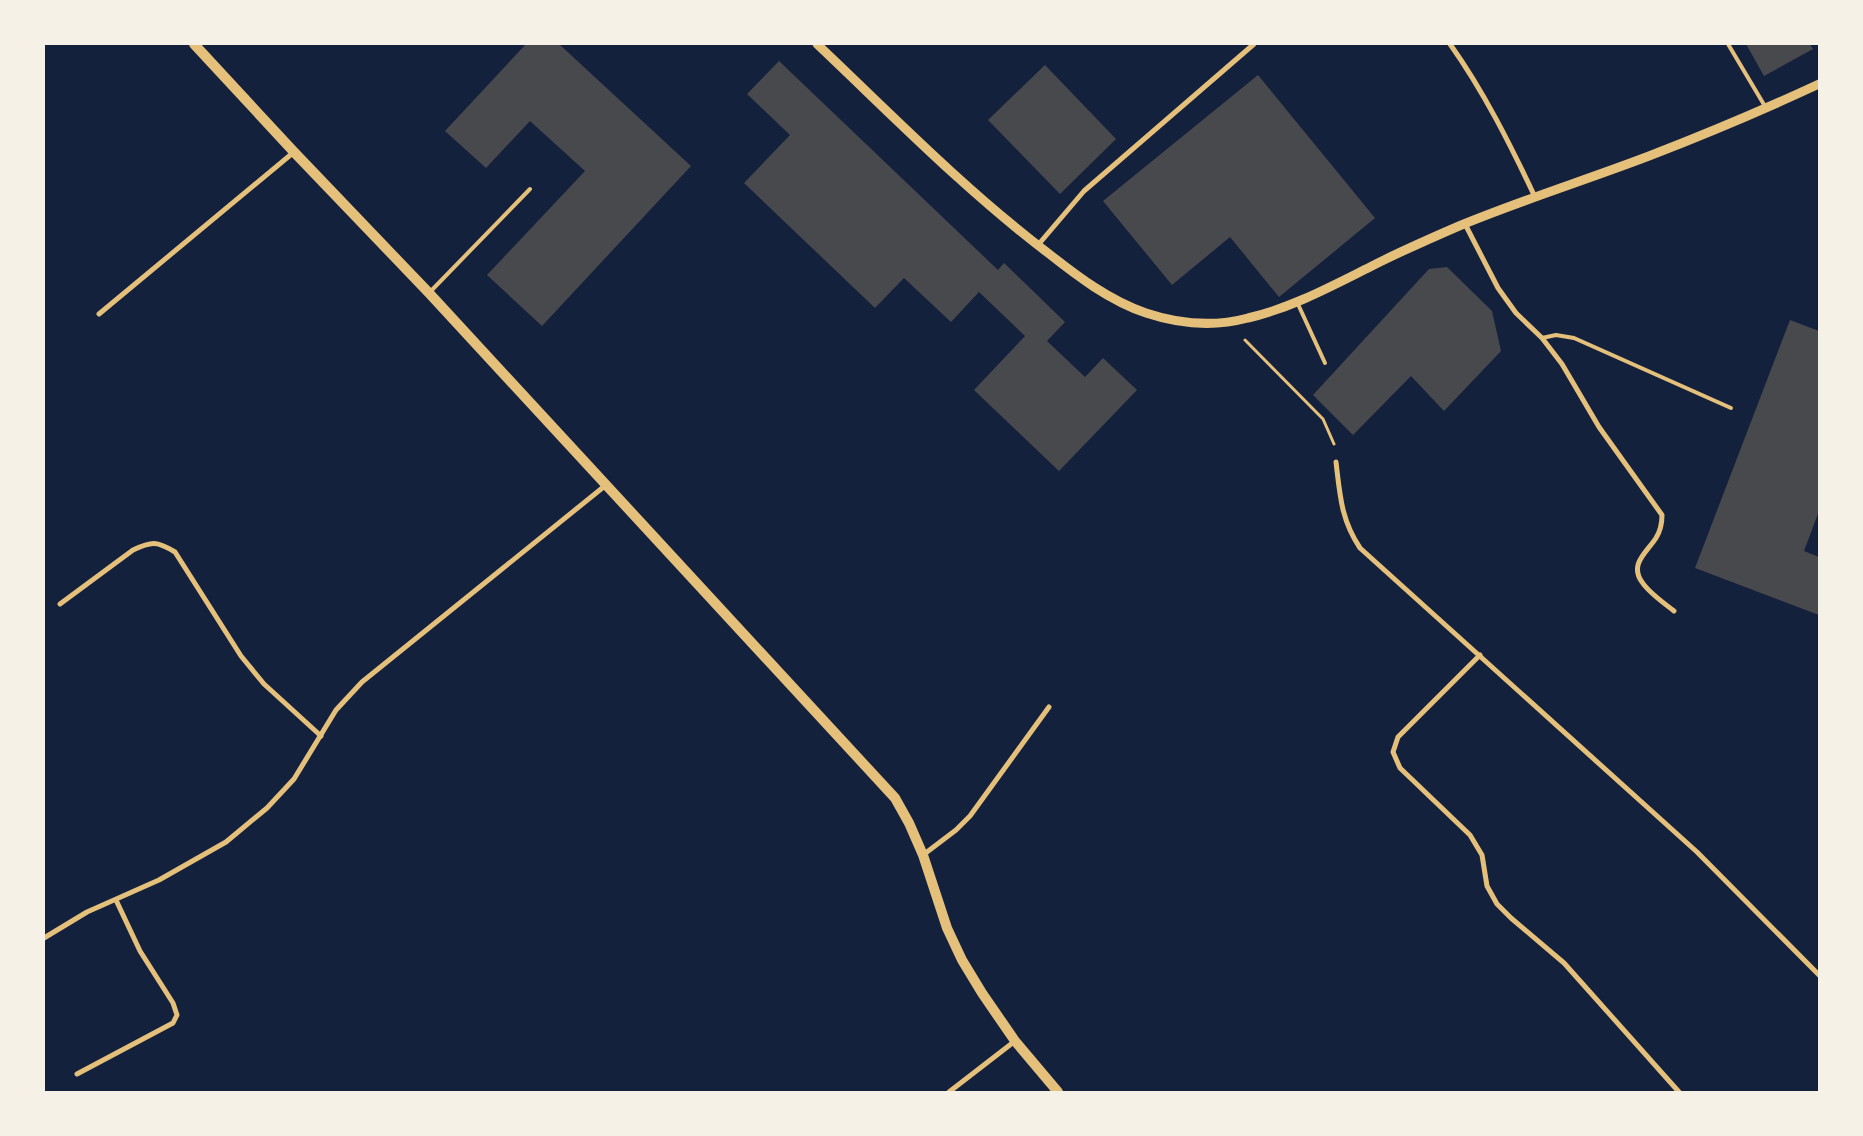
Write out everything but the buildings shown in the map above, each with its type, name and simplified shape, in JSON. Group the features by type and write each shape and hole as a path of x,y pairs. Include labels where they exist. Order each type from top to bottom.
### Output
{"main road":[{"path":"194,44 294,152 429,292 895,798 909,823 923,855 945,920 962,960 1015,1041 1058,1092"}],"street":[{"path":"817,44 995,210 1037,246 1076,275 1143,313 1175,321 1208,324 1227,322 1274,311 1421,242 1535,197 1651,156 1819,84"},
{"path":"1037,246 1084,191 1254,44"},
{"path":"1450,44 1465,65 1504,133 1535,197"},
{"path":"99,314 294,152"},
{"path":"1465,224 1498,288 1516,313 1542,338 1562,364 1614,450 1662,515 1662,526 1638,563 1637,572 1642,583 1674,612"},
{"path":"1336,462 1343,513 1350,533 1360,548 1718,871 1819,974"},
{"path":"44,938 87,912 159,880 226,842 266,808 294,779 336,710 362,682 606,485"},
{"path":"60,604 133,550 146,544 161,543 175,552 241,656 264,684 321,736"},
{"path":"1480,655 1398,737 1393,752 1400,768 1470,835 1482,854 1487,886 1497,904 1510,918 1564,963 1679,1092"},
{"path":"923,855 956,830 970,816 1049,707"},
{"path":"77,1074 173,1023 177,1015 173,1003 140,951 116,900"},
{"path":"950,1092 1015,1041"}],"lane":[{"path":"1728,44 1766,108"},
{"path":"429,292 530,188"},
{"path":"1296,302 1325,363"},
{"path":"1542,338 1556,335 1574,338 1731,408"}],"path":[{"path":"1227,322 1323,419 1335,446 1336,462"}]}
